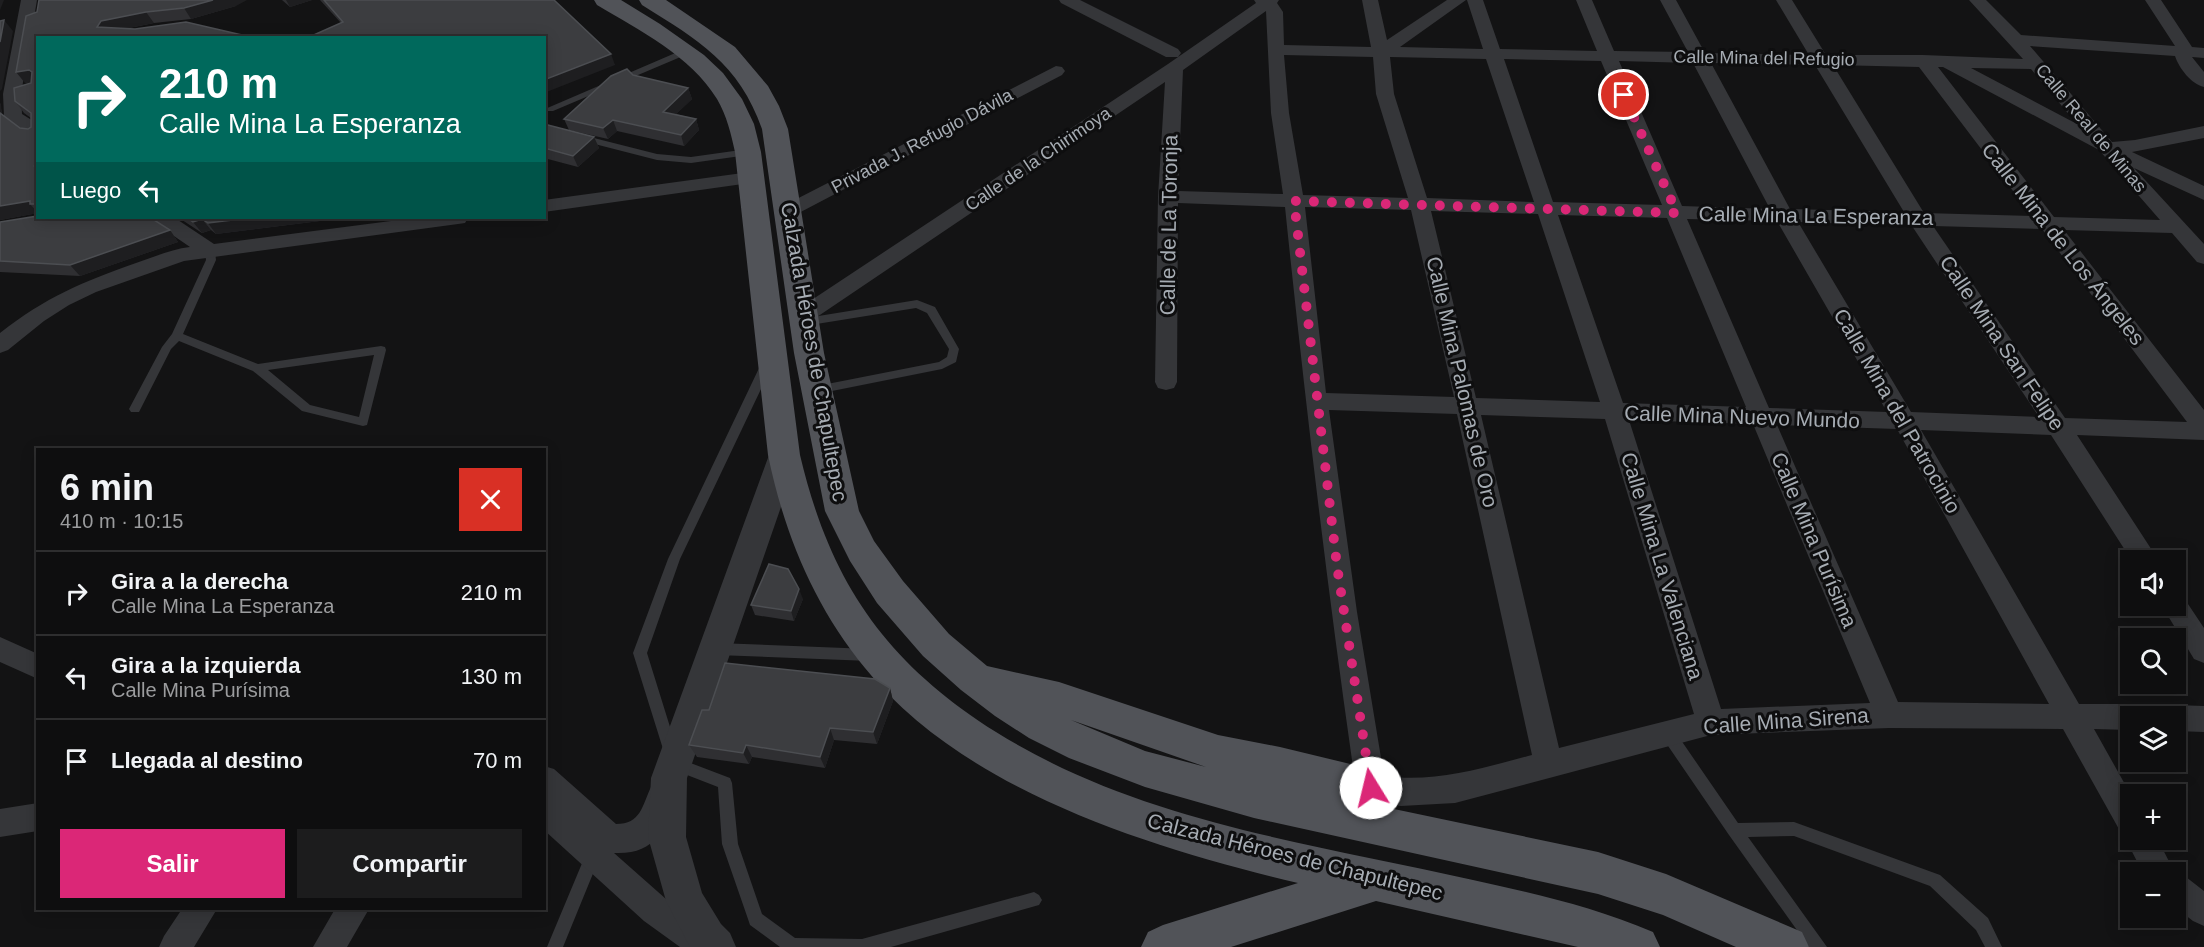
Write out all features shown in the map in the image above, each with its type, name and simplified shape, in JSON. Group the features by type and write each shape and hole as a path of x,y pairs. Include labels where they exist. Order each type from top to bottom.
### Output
{"main road":[{"name":"Calzada Héroes de Chapultepec","path":"605,0 687,51 714,78 734,103 740,117 749,165 784,456 791,493 810,546 845,611 901,682 944,717 991,749 1055,786 1107,808 1187,835 1573,924 1638,947"},
{"name":"Calzada Héroes de Chapultepec","path":"650,0 705,34 731,55 761,91 770,109 816,390 842,511 862,551 914,621 974,678 1008,704 1043,726 1083,745 1145,769 1254,800 1598,873 1666,895 1787,947"},
{"path":"974,678 1059,699 1218,753 1280,765 1371,788"},
{"path":"1163,947 1376,880"}],"street":[{"path":"29,0 18,56 13,116 36,132"},
{"path":"1067,0 1173,61"},
{"name":"Calle Mina Palomas de Oro","path":"1370,0 1381,52 1385,94 1420,206 1549,766"},
{"path":"1381,52 1458,0"},
{"name":"Calle Mina La Valenciana","path":"1475,0 1615,413 1711,722"},
{"name":"Calle Mina Purísima","path":"1584,0 1606,55 1677,213 1761,417 1889,715"},
{"name":"Calle Mina del Patrocinio","path":"1668,0 1784,216 1905,422 2120,804"},
{"name":"Calle Mina San Felipe","path":"1784,0 1917,218 2139,550"},
{"name":"Calle Real de Minas","path":"1977,0 2016,40 2204,257"},
{"path":"2153,0 2184,46 2182,53 2185,62 2204,82"},
{"path":"1267,1 1275,12 1275,50 1280,113 1294,201 1316,401 1344,612 1371,788"},
{"name":"Calle de la Chirimoya","path":"804,319 1173,61 1267,1"},
{"path":"2016,40 2204,53"},
{"name":"Calle Mina del Refugio","path":"1275,50 2036,64"},
{"path":"0,60 36,52"},
{"name":"Calle de La Toronja","path":"1166,382 1168,197 1173,61"},
{"path":"1933,61 2204,194"},
{"name":"Calle Mina de Los Ángeles","path":"1933,61 2046,223 2204,429"},
{"name":"Privada J. Refugio Dávila","path":"788,211 1056,71"},
{"path":"2109,148 2135,146 2204,132"},
{"path":"546,206 749,165"},
{"name":"Calle Mina La Esperanza","path":"1168,197 2176,227"},
{"path":"163,219 210,251"},
{"path":"0,345 36,316 89,287 181,255 450,219"},
{"name":"Calle Mina Nuevo Mundo","path":"1316,401 1615,413 2204,429"},
{"path":"546,811 606,844 634,836 650,825 784,456"},
{"path":"2181,616 2204,651"},
{"path":"0,649 36,666"},
{"name":"Calle Mina Sirena","path":"1371,788 1401,792 1455,789 1669,735 1711,722 1889,715 2120,716"},
{"path":"2186,718 2204,719"},
{"path":"671,770 667,837 685,901 707,938 716,947"},
{"path":"546,781 606,844 655,910 707,947"},
{"path":"0,823 36,817"},
{"path":"2186,896 2204,910"},
{"path":"174,947 200,910"},
{"path":"329,947 352,910"}],"lane":[{"path":"550,109 687,51"},
{"path":"567,135 657,157 749,165"},
{"path":"135,409 167,348 177,336 211,260 210,251"},
{"path":"804,319 916,304 931,310 954,349 952,359 942,365 816,390"},
{"path":"177,336 257,368 306,408 363,422 381,350 257,368"},
{"path":"771,354 674,559 640,654 671,770 724,783 729,844 756,919 792,946 862,947 1034,900"},
{"path":"714,649 878,655"},
{"path":"1669,735 1734,830 1819,947"},
{"path":"1734,830 1794,829 1935,880 1982,924 1994,947"},
{"path":"555,947 606,844"}],"building":[{"path":"39,0 213,0 184,8 146,12 101,21 97,27 135,29 186,22 246,36 36,36 36,204 30,204 30,201 0,206 0,113 20,128 31,127 31,113 15,101 14,88 31,83 32,72 29,70 16,72 26,16 37,12"},
{"path":"324,0 554,0 611,54 546,79 546,36 312,36 343,22"},
{"path":"4,20 0,42 0,21"},
{"path":"627,69 633,75 688,88 663,112 696,119 681,135 613,120 603,128 564,119 611,76"},
{"path":"546,125 594,137 573,156 546,149"},
{"path":"36,216 36,219 153,219 170,230 70,265 0,261 0,222"},
{"path":"202,219 241,219 208,223"},
{"path":"769,564 788,569 799,589 791,611 751,605"},
{"path":"725,663 875,679 890,688 873,732 830,728 820,757 746,745 743,753 689,745 702,710 709,710"}],"route":[{"path":"1371,788 1337,566 1294,201 1677,213 1624,95"}]}
